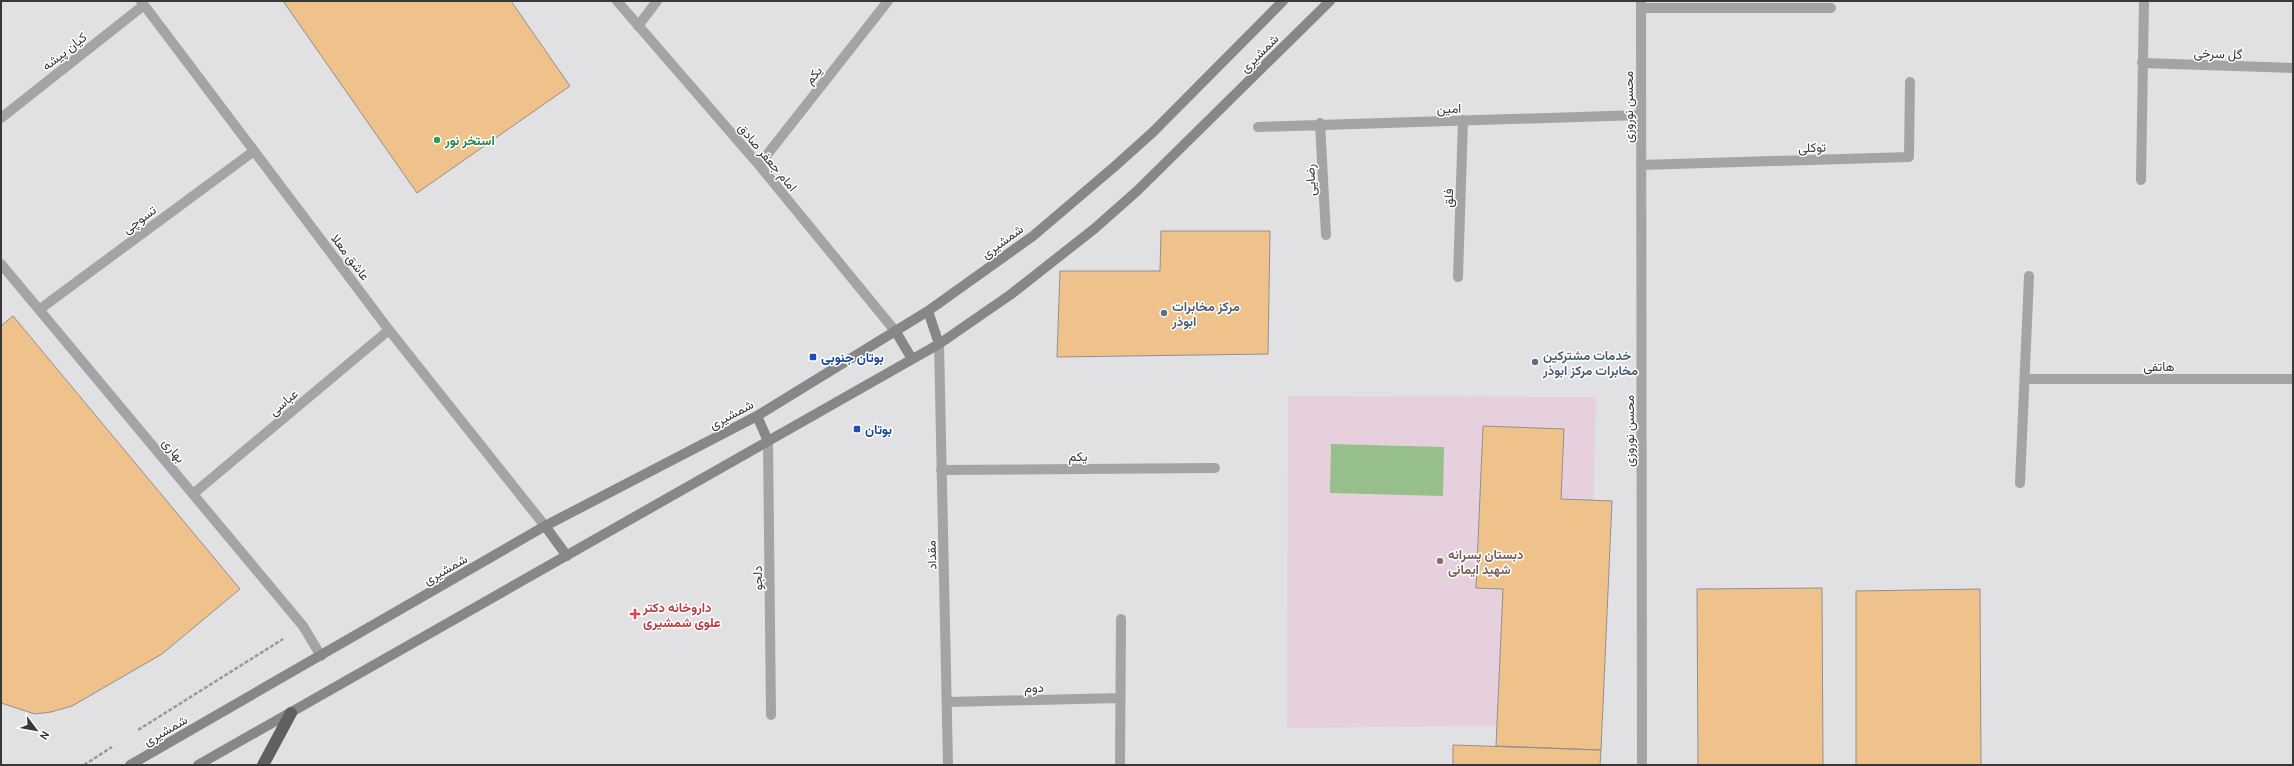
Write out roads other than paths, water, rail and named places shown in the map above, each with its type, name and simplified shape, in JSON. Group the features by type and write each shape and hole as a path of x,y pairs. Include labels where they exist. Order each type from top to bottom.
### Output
{"highway":[{"path":"263,765 291,713"}],"main road":[{"name":"شمشیری","path":"130,765 545,526 757,416 928,311 1033,236 1114,167 1153,132 1283,1"},
{"name":"شمشیری","path":"198,765 939,344 1010,295 1138,191 1330,1"},
{"path":"928,311 939,344"},
{"path":"896,332 912,359"},
{"path":"757,416 768,441"},
{"path":"545,526 567,556"}],"street":[{"name":"امام جعفر صادق","path":"617,1 759,165 896,332"},
{"path":"638,26 657,1"},
{"name":"یکم","path":"759,165 888,1"},
{"path":"2141,180 2144,1"},
{"name":"کیان پیشه","path":"1,118 142,3"},
{"name":"عاشق معلا","path":"142,3 390,330 545,526"},
{"path":"1641,5 1831,8"},
{"name":"محسن نوروزی","path":"1641,5 1642,765"},
{"name":"گل سرخی","path":"2142,63 2293,68"},
{"name":"توکلی","path":"1641,165 1909,157 1910,82"},
{"name":"امین","path":"1258,126 1320,123 1641,115"},
{"name":"فلق","path":"1458,277 1463,120"},
{"name":"رضایی","path":"1320,123 1326,234"},
{"name":"تسوچی","path":"40,309 254,151"},
{"name":"بهاری","path":"1,264 303,626 321,656"},
{"path":"2020,483 2026,379 2029,276"},
{"name":"عباسی","path":"193,494 390,330"},
{"name":"مقداد","path":"939,344 948,702 948,765"},
{"name":"هاتفی","path":"2026,379 2293,379"},
{"name":"دلجو","path":"768,441 771,715"},
{"name":"یکم","path":"941,470 1215,468"},
{"path":"1120,765 1121,620"},
{"name":"دوم","path":"948,702 1120,698"}],"place":[{"name":"استخر نور","path":"437,140"},
{"name":"مرکز مخابرات ابوذر","path":"1164,313"},
{"name":"بوتان جنوبی","path":"813,357"},
{"name":"خدمات مشترکین مخابرات مرکز ابوذر","path":"1535,362"},
{"name":"بوتان","path":"857,429"},
{"name":"دبستان پسرانه شهید ایمانی","path":"1440,561"},
{"name":"داروخانه دکتر علوی شمشیری","path":"635,614"}]}
